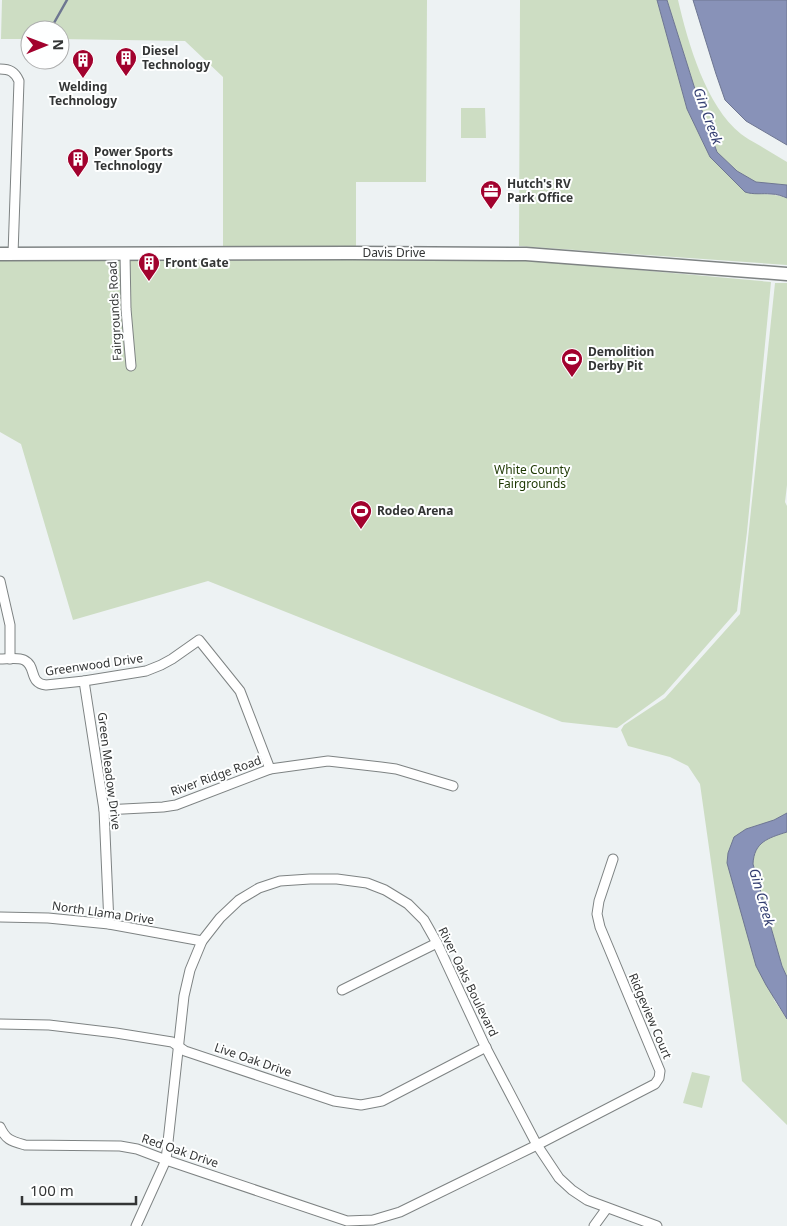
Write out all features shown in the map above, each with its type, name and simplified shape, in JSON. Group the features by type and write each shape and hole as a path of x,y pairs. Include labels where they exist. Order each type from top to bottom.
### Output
{"street":[{"path":"0,69 11,70 19,81 14,254"},
{"name":"Davis Drive","path":"0,254 526,254 787,274"},
{"name":"Fairgrounds Road","path":"125,254 126,309 131,366"},
{"path":"0,581 10,625 10,659"},
{"name":"Greenwood Drive","path":"0,659 24,660 29,663 36,681 40,685 46,685 84,681 146,670 172,659 199,640 240,691 270,769"},
{"name":"Green Meadow Drive","path":"84,681 104,810 109,924"},
{"name":"River Ridge Road","path":"104,810 176,805 270,769 316,762 340,762 396,770 453,786"},
{"name":"Ridgeview Court","path":"537,1145 655,1084 659,1078 660,1071 600,927 599,901 613,859"},
{"name":"River Oaks Boulevard","path":"136,1226 166,1160 184,996 190,970 202,942 220,918 239,900 259,888 280,882 310,879 367,883 385,890 408,904 424,920 437,943 486,1047 537,1145 559,1178 587,1200 657,1226"},
{"name":"North Llama Drive","path":"0,917 48,918 109,924 202,942"},
{"path":"342,990 437,943"},
{"name":"Live Oak Drive","path":"0,1024 60,1026 172,1042 185,1051 334,1101 361,1105 382,1101 486,1047"},
{"name":"Red Oak Drive","path":"0,1127 4,1135 12,1142 25,1145 120,1146 137,1149 348,1224"},
{"path":"348,1224 373,1220 400,1212 537,1145"},
{"path":"594,1226 607,1208"}],"green space":[{"path":"2,0 427,0 426,182 356,182 356,246 223,246 223,77 185,41 70,39 70,20 20,20 20,39 1,39"},
{"path":"520,0 657,0 687,109 710,157 759,194 787,198 787,265 519,246"},
{"path":"667,0 678,0 700,73 718,107 741,134 787,162 787,185 756,182 737,171 717,152"},
{"path":"461,108 485,108 486,138 461,138"},
{"name":"White County Fairgrounds","path":"506,258 771,282 747,532 737,611 664,694 617,728 562,722 208,581 73,620 21,444 0,432 0,261"},
{"path":"775,283 787,283 787,485 785,502 787,506 787,813 774,820 746,829 774,1000 787,1019 787,1125 742,1081 700,784 688,766 670,757 628,746 621,730 624,725 665,698 740,614"},
{"path":"787,832 787,977 782,966 753,864 756,851 763,842"},
{"path":"692,1072 710,1076 702,1108 683,1103"}],"water":[{"path":"657,0 667,0 717,152 737,171 756,182 787,185 787,198 775,194 745,192 710,157 687,109"},
{"path":"693,0 787,0 787,145 746,121 725,100"},
{"name":"Gin Creek","path":"787,813 787,832 763,842 756,851 753,864 782,966 787,977 787,1019 756,966 727,863 728,853 734,837 746,829 774,820"}],"waterway":[{"path":"56,20 67,0"}],"place":[{"name":"Diesel Technology","path":"126,77"},
{"name":"Welding Technology","path":"83,79"},
{"name":"Power Sports Technology","path":"78,178"},
{"name":"Hutch's RV Park Office","path":"491,210"},
{"name":"Front Gate","path":"149,282"},
{"name":"Demolition Derby Pit","path":"572,378"},
{"name":"Rodeo Arena","path":"361,530"}]}
